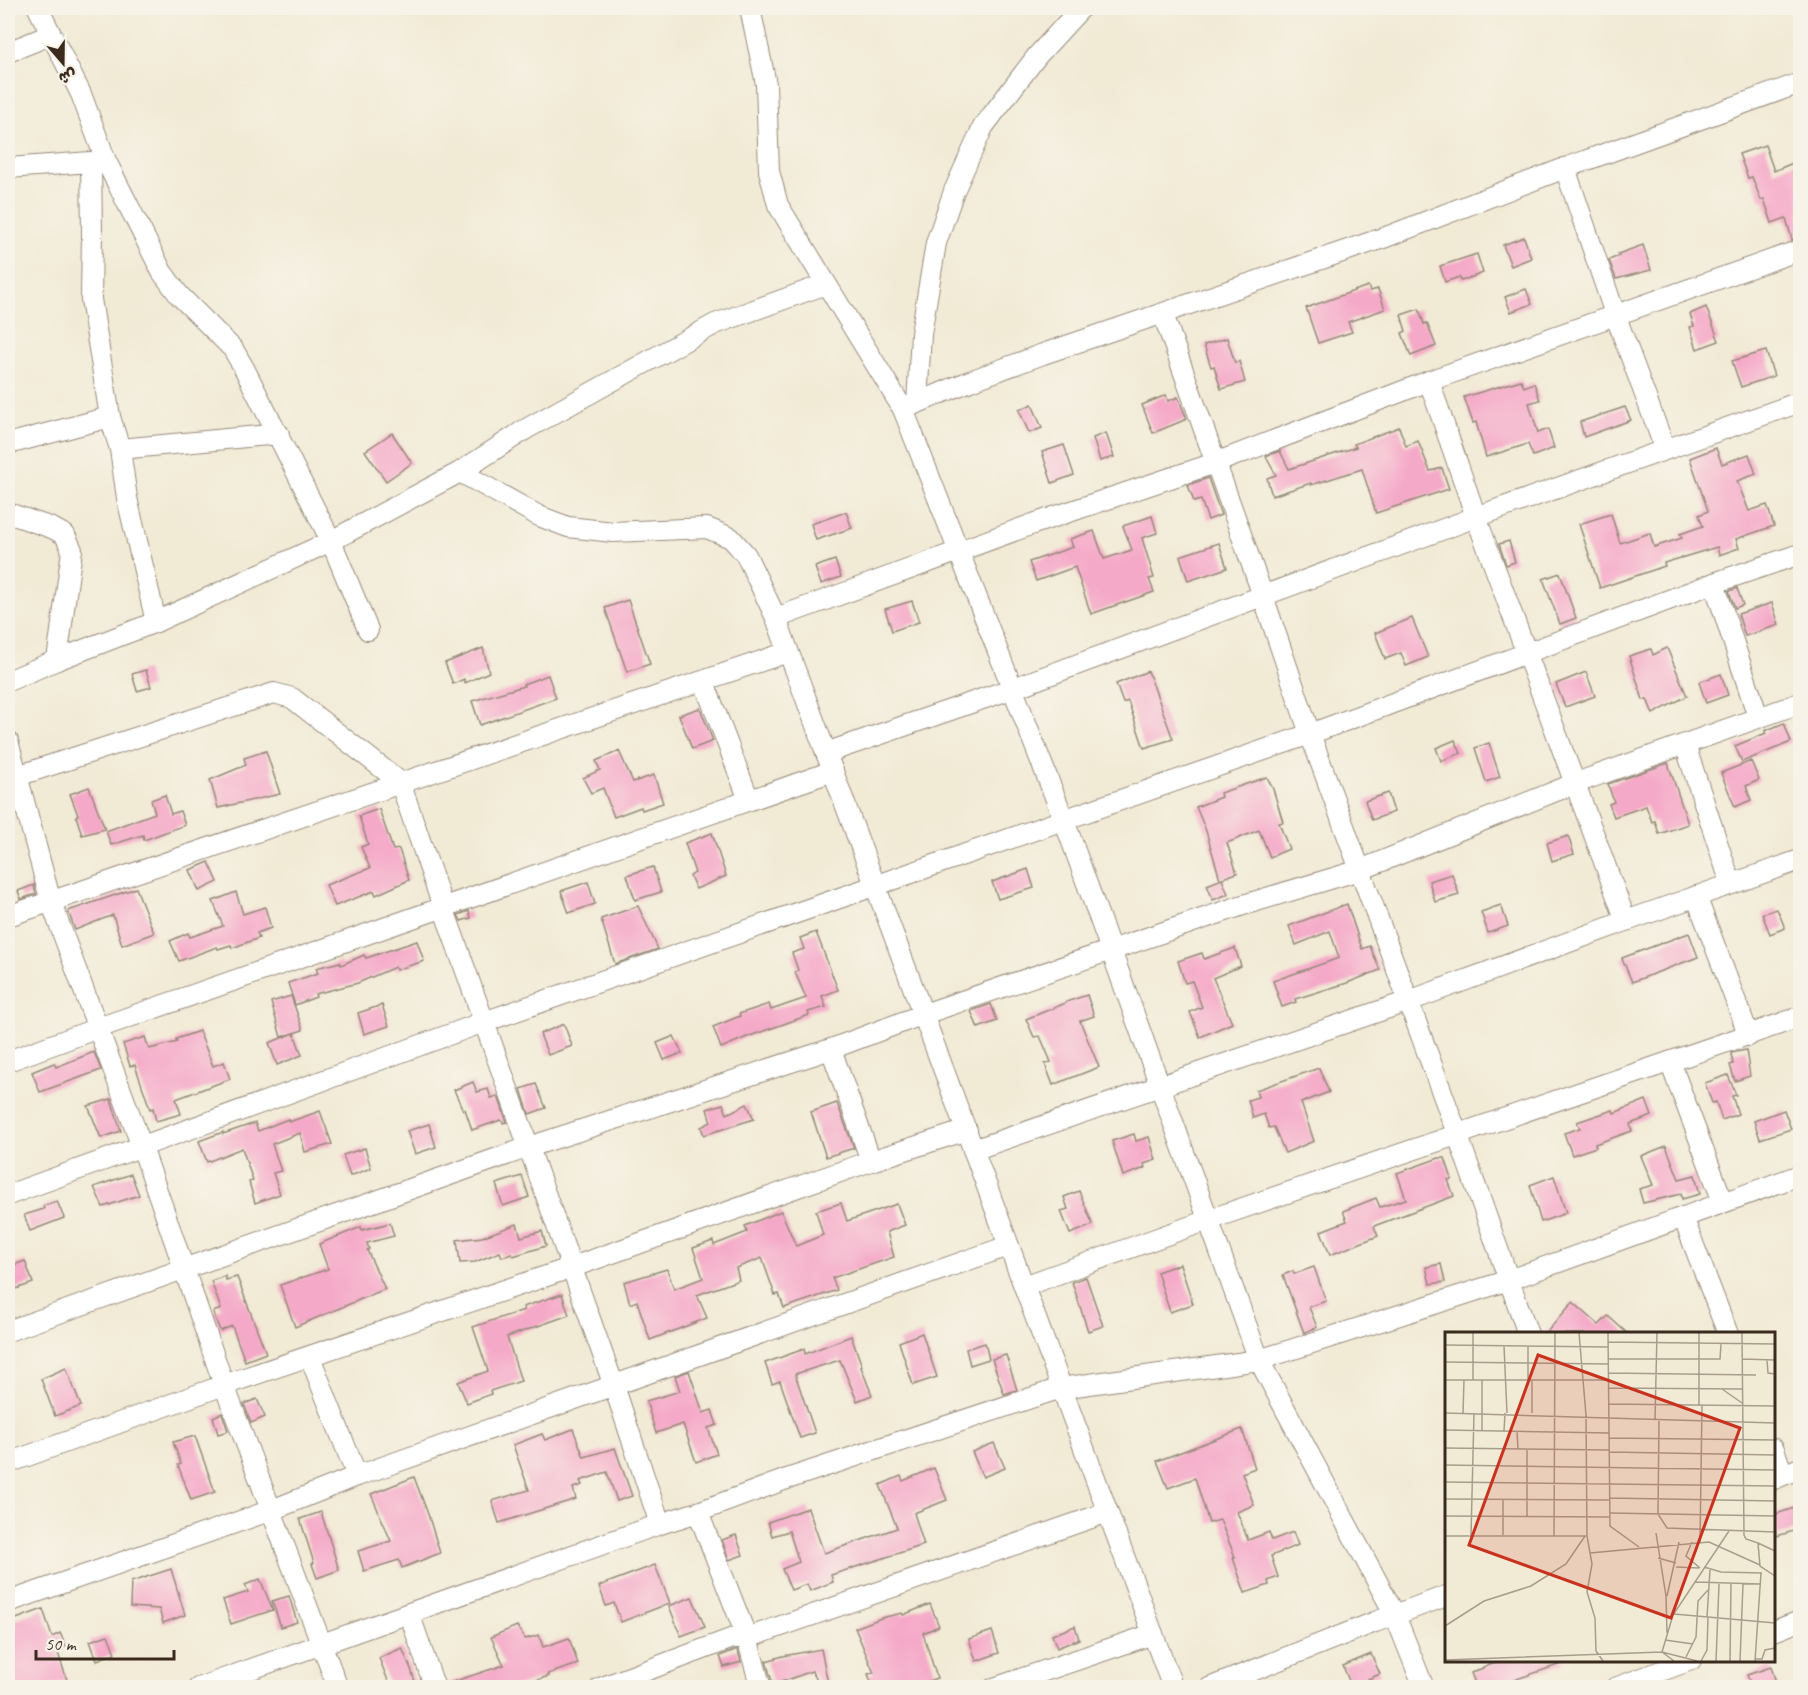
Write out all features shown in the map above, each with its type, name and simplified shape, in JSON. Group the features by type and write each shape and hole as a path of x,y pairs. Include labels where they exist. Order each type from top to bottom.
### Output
{"street":[{"path":"38,8 81,94 98,162 162,272 179,295 233,349 279,434 330,541 368,630"},
{"path":"750,8 766,84 769,171 778,205 826,284 910,406 957,552 1064,820 1259,1360 1395,1615 1424,1688"},
{"path":"910,406 936,243 954,191 983,127 1037,56 1081,8"},
{"path":"8,52 50,35"},
{"path":"910,406 1043,354 1386,237 1565,168 1800,83"},
{"path":"8,168 98,162"},
{"path":"98,162 92,234 91,299 110,417 120,449 127,498 156,622"},
{"path":"1565,168 1615,314 1665,449"},
{"path":"776,618 957,552 1215,463 1429,381 1800,250"},
{"path":"8,681 156,622 330,541 460,472 526,429 715,324 826,284"},
{"path":"1162,314 1310,734 1458,1136 1526,1332"},
{"path":"1429,381 1476,517 1626,921"},
{"path":"8,1061 749,800 829,762 1011,689 1476,517 1800,402"},
{"path":"8,444 110,417"},
{"path":"120,449 279,434"},
{"path":"460,472 539,516 568,527 613,532 707,528 731,538 746,555 776,618 1173,1688"},
{"path":"8,513 52,528 65,535 72,550 57,660"},
{"path":"8,1195 484,1022 1310,734 1714,583 1800,554"},
{"path":"1714,583 1758,717"},
{"path":"8,916 788,652"},
{"path":"704,682 749,800"},
{"path":"12,777 274,693 292,698 400,782 442,907 614,1386 660,1524"},
{"path":"8,1331 529,1147 831,1049 924,1014 1240,906 1360,870 1576,783 1800,703"},
{"path":"8,741 12,777 51,902 142,1147 224,1385 338,1688"},
{"path":"1685,745 1731,884"},
{"path":"973,1150 1409,1001 1800,860"},
{"path":"1696,896 1749,1036"},
{"path":"1024,1286 1208,1220 1800,1017"},
{"path":"831,1049 871,1161"},
{"path":"1670,1062 1723,1202"},
{"path":"8,1463 224,1385 570,1268 871,1161 967,1130"},
{"path":"198,1688 784,1480 1061,1388 1259,1360 1509,1280 1800,1175"},
{"path":"1683,1216 1727,1332"},
{"path":"8,1602 272,1510 357,1476 1008,1246"},
{"path":"310,1357 357,1476"},
{"path":"1775,1453 1786,1474"},
{"path":"698,1512 747,1638 761,1688"},
{"path":"600,1688 733,1638 747,1638 1108,1512"},
{"path":"1209,1688 1445,1596"},
{"path":"409,1613 435,1688"},
{"path":"1775,1630 1800,1621"},
{"path":"994,1688 1154,1635"},
{"path":"1615,1688 1685,1662"}],"building":[{"path":"1765,145 1774,171 1800,160 1800,238 1792,240 1786,218 1772,223 1764,199 1761,200 1752,177 1748,178 1739,154"},
{"path":"1524,237 1531,258 1511,266 1503,245"},
{"path":"1643,245 1651,270 1616,279 1609,260 1619,256 1618,254"},
{"path":"1477,254 1483,273 1461,281 1459,277 1445,282 1440,266"},
{"path":"1368,286 1370,291 1378,289 1385,309 1348,322 1352,332 1318,343 1306,308"},
{"path":"1526,289 1532,304 1511,312 1505,297"},
{"path":"1706,307 1719,341 1697,349 1690,327 1694,326 1690,314"},
{"path":"1419,309 1436,346 1411,356 1402,333 1406,331 1401,315"},
{"path":"1227,338 1235,363 1239,361 1245,382 1221,389 1204,345"},
{"path":"1766,351 1774,376 1741,387 1732,361"},
{"path":"1521,380 1524,387 1534,383 1540,400 1529,403 1538,433 1548,429 1554,448 1533,456 1528,444 1486,457 1476,422 1473,423 1464,397"},
{"path":"1166,395 1168,401 1178,397 1187,419 1153,433 1142,405"},
{"path":"1032,404 1042,428 1029,433 1019,410"},
{"path":"1625,407 1631,420 1584,437 1580,422"},
{"path":"1399,427 1406,446 1418,441 1430,471 1442,468 1449,489 1376,513 1362,469 1272,496 1267,478 1276,475 1266,457 1268,455 1280,451 1289,469 1356,447 1354,444"},
{"path":"392,433 412,463 386,481 365,451"},
{"path":"1106,433 1114,457 1100,461 1093,438"},
{"path":"1064,445 1074,475 1052,483 1042,452"},
{"path":"1716,448 1722,464 1749,454 1756,474 1737,481 1749,511 1767,505 1774,526 1736,539 1739,548 1719,555 1717,547 1664,563 1665,566 1600,588 1579,524 1611,514 1620,543 1650,533 1654,547 1682,538 1680,534 1703,526 1699,515 1708,511 1690,458"},
{"path":"1208,478 1221,515 1208,520 1201,500 1194,502 1188,485"},
{"path":"846,512 852,528 816,540 811,524"},
{"path":"1152,516 1157,533 1142,538 1154,578 1149,579 1154,592 1091,614 1075,567 1036,581 1029,562 1073,547 1070,539 1094,531 1104,559 1132,550 1123,526"},
{"path":"1509,541 1515,562 1506,565 1499,544"},
{"path":"1219,543 1227,568 1188,581 1180,556"},
{"path":"835,560 841,577 821,584 815,567"},
{"path":"1560,573 1576,618 1560,624 1543,579"},
{"path":"1737,588 1743,605 1735,608 1729,591"},
{"path":"628,600 650,664 627,672 605,608"},
{"path":"912,601 919,622 892,631 885,609"},
{"path":"1772,603 1779,625 1745,636 1738,614"},
{"path":"1412,618 1428,657 1406,666 1401,653 1385,659 1375,633"},
{"path":"483,648 489,672 465,683 464,679 453,684 445,663"},
{"path":"1667,648 1687,696 1653,714 1647,699 1643,700 1629,656 1651,649 1653,655"},
{"path":"146,670 151,687 137,691 132,674"},
{"path":"1148,671 1173,739 1144,748 1128,701 1123,703 1116,684"},
{"path":"1586,672 1595,696 1565,707 1556,684"},
{"path":"1721,674 1728,695 1706,703 1699,682"},
{"path":"548,675 556,698 480,725 472,701 524,686 523,684"},
{"path":"700,708 713,741 692,749 679,715"},
{"path":"1784,723 1791,742 1742,762 1735,746"},
{"path":"1455,740 1461,753 1441,761 1436,748"},
{"path":"1489,743 1500,777 1486,782 1475,748"},
{"path":"266,751 280,794 218,808 210,780 246,765 244,758"},
{"path":"619,751 633,782 654,775 663,803 642,810 641,807 614,817 603,788 591,793 583,778 600,770 596,761"},
{"path":"1751,761 1759,780 1746,786 1751,800 1735,807 1721,773"},
{"path":"1668,763 1688,824 1659,834 1655,821 1652,822 1646,806 1614,817 1609,804 1614,802 1608,784"},
{"path":"1267,777 1273,789 1283,822 1279,823 1289,849 1270,857 1259,830 1227,843 1237,873 1220,879 1206,831 1196,807 1221,797 1220,793"},
{"path":"89,787 105,829 82,835 70,794"},
{"path":"1388,793 1394,812 1372,820 1365,801"},
{"path":"165,795 171,814 180,811 185,825 144,840 143,835 111,845 106,831 155,813 151,800"},
{"path":"379,809 393,850 399,849 409,880 376,895 374,891 335,906 326,885 370,868 361,847 368,844 359,816"},
{"path":"712,833 726,876 696,889 690,876 695,873 685,843"},
{"path":"1568,836 1574,854 1552,861 1547,843"},
{"path":"209,862 218,882 199,891 190,870"},
{"path":"653,867 661,892 635,900 627,875"},
{"path":"1028,869 1034,888 998,899 992,882"},
{"path":"1452,874 1459,895 1435,902 1429,881"},
{"path":"1222,879 1228,894 1213,900 1207,885"},
{"path":"588,882 595,904 569,913 561,891"},
{"path":"34,885 36,894 21,899 18,891"},
{"path":"136,888 154,933 122,945 113,915 75,930 68,911"},
{"path":"236,892 243,914 265,907 271,928 257,933 259,938 232,948 231,945 218,949 217,947 179,961 170,941 188,933 190,937 223,926 213,901"},
{"path":"1347,904 1362,949 1370,946 1380,970 1295,999 1296,1002 1282,1007 1273,981 1339,958 1330,931 1296,945 1289,926"},
{"path":"1501,905 1508,926 1488,933 1481,912"},
{"path":"638,906 658,949 615,964 601,919"},
{"path":"1777,909 1785,928 1770,934 1762,914"},
{"path":"469,911 471,918 461,921 458,915"},
{"path":"816,932 838,990 822,996 826,1007 808,1012 809,1015 721,1048 713,1027 740,1016 739,1014 769,1004 771,1010 806,998 795,972 798,970 792,953 804,949 800,938"},
{"path":"1689,933 1698,957 1632,982 1622,958"},
{"path":"417,941 424,961 396,970 395,967 358,983 315,994 316,997 295,1005 288,983 318,973 316,968 340,962 341,965 364,955 366,958"},
{"path":"1235,948 1241,966 1213,978 1232,1023 1200,1037 1190,1012 1202,1007 1192,981 1185,983 1178,961 1202,953 1204,959"},
{"path":"1087,995 1094,1016 1080,1021 1099,1067 1053,1085 1045,1064 1051,1062 1040,1036 1034,1037 1026,1019"},
{"path":"291,996 303,1030 281,1037 271,1002"},
{"path":"991,1004 997,1021 978,1028 971,1011"},
{"path":"382,1005 389,1026 364,1034 358,1013"},
{"path":"564,1024 572,1046 548,1055 540,1034"},
{"path":"199,1031 213,1066 224,1062 230,1079 176,1099 181,1114 156,1121 135,1065 130,1066 123,1044 145,1037 149,1049 177,1042 176,1039"},
{"path":"294,1033 302,1055 277,1065 269,1043"},
{"path":"674,1036 682,1053 664,1060 657,1043"},
{"path":"1746,1050 1750,1076 1735,1081 1730,1065 1733,1064 1731,1053"},
{"path":"94,1052 101,1070 40,1092 32,1072 54,1063 56,1067"},
{"path":"1319,1068 1329,1092 1301,1103 1314,1141 1285,1153 1274,1127 1269,1128 1264,1114 1253,1118 1248,1100 1258,1097 1256,1090"},
{"path":"1728,1075 1736,1095 1732,1096 1738,1114 1722,1120 1716,1102 1712,1103 1705,1083"},
{"path":"473,1082 477,1092 488,1089 491,1098 498,1096 507,1122 503,1123 501,1120 472,1130 465,1109 463,1110 454,1090"},
{"path":"536,1084 546,1108 529,1114 521,1089"},
{"path":"111,1099 121,1131 101,1138 88,1106"},
{"path":"1646,1100 1652,1116 1630,1124 1632,1131 1572,1155 1564,1133 1580,1128 1577,1122 1613,1110 1614,1113"},
{"path":"837,1103 854,1148 826,1157 811,1112"},
{"path":"723,1104 727,1114 747,1104 754,1119 704,1135 701,1127 711,1122 707,1109"},
{"path":"1784,1110 1791,1129 1760,1139 1754,1121"},
{"path":"320,1111 332,1144 305,1152 300,1133 272,1144 281,1171 273,1173 280,1194 255,1203 249,1182 253,1181 242,1148 207,1162 199,1141 255,1123 258,1131 288,1119 289,1122"},
{"path":"429,1124 436,1147 415,1154 407,1131"},
{"path":"1134,1134 1136,1141 1149,1137 1156,1160 1144,1164 1145,1168 1123,1176 1112,1141"},
{"path":"1666,1146 1679,1179 1695,1175 1700,1194 1682,1199 1681,1194 1643,1203 1639,1189 1653,1185 1641,1156"},
{"path":"365,1148 371,1168 350,1176 343,1155"},
{"path":"1445,1158 1452,1179 1448,1180 1454,1196 1374,1226 1378,1236 1330,1255 1321,1231 1347,1221 1343,1211 1376,1198 1380,1207 1406,1199 1397,1173"},
{"path":"131,1174 139,1195 103,1207 94,1187"},
{"path":"522,1176 529,1197 503,1206 496,1184"},
{"path":"1554,1176 1566,1213 1541,1222 1530,1185"},
{"path":"1079,1191 1093,1225 1070,1234 1061,1211 1068,1209 1064,1197"},
{"path":"57,1201 64,1218 30,1231 24,1215 44,1209 43,1206"},
{"path":"841,1203 847,1221 897,1204 905,1225 887,1232 894,1257 832,1278 837,1290 784,1308 779,1294 775,1295 762,1258 736,1268 739,1280 697,1295 707,1318 650,1340 637,1301 630,1304 624,1282 667,1269 674,1289 703,1278 693,1248 713,1241 714,1245 747,1232 745,1226 781,1211 796,1246 823,1235 816,1211"},
{"path":"390,1223 394,1236 367,1243 369,1249 367,1250 385,1289 295,1327 280,1285 328,1269 319,1244 361,1227 362,1230"},
{"path":"517,1224 521,1237 542,1231 546,1246 513,1256 512,1254 502,1257 500,1252 475,1262 460,1263 457,1240 482,1237"},
{"path":"25,1261 33,1283 13,1290 8,1267"},
{"path":"1180,1264 1193,1304 1170,1312 1157,1272"},
{"path":"1441,1264 1445,1282 1430,1284 1426,1267"},
{"path":"1314,1267 1326,1301 1309,1307 1317,1327 1304,1333 1283,1275"},
{"path":"225,1276 226,1280 237,1277 266,1353 245,1361 232,1326 220,1331 213,1312 221,1309 211,1281"},
{"path":"1086,1277 1103,1326 1088,1331 1072,1282"},
{"path":"562,1294 569,1315 507,1337 521,1381 490,1391 491,1394 467,1403 458,1382 488,1371 473,1327"},
{"path":"1573,1302 1599,1325 1608,1316 1626,1332 1547,1332"},
{"path":"922,1333 937,1377 913,1385 899,1342"},
{"path":"851,1336 872,1395 857,1401 840,1360 795,1374 815,1433 800,1438 780,1381 772,1384 765,1363 804,1349 805,1354"},
{"path":"985,1343 989,1359 970,1365 966,1349"},
{"path":"1006,1355 1017,1390 1004,1394 992,1359"},
{"path":"66,1368 81,1406 55,1416 41,1379"},
{"path":"689,1371 703,1413 712,1410 717,1425 708,1428 717,1454 696,1462 683,1424 656,1433 646,1401 680,1391 675,1376"},
{"path":"257,1399 265,1417 251,1423 244,1404"},
{"path":"222,1413 228,1431 218,1434 213,1417"},
{"path":"573,1429 584,1457 615,1448 632,1496 617,1501 607,1472 580,1481 582,1485 573,1488 576,1499 499,1523 492,1501 529,1490 513,1445 542,1434 545,1440"},
{"path":"1242,1429 1255,1468 1242,1473 1254,1505 1237,1512 1248,1540 1269,1532 1272,1540 1293,1532 1298,1545 1271,1556 1278,1577 1268,1581 1269,1585 1245,1593 1233,1558 1235,1557 1220,1520 1209,1523 1195,1478 1168,1488 1157,1461"},
{"path":"195,1436 215,1492 191,1500 178,1465 181,1464 173,1442"},
{"path":"994,1443 1005,1468 983,1477 972,1452"},
{"path":"934,1468 947,1500 914,1513 924,1545 831,1575 833,1582 810,1591 807,1584 791,1590 782,1569 799,1562 789,1531 772,1536 768,1522 808,1508 824,1553 897,1528 880,1485 901,1476 903,1481"},
{"path":"414,1477 440,1553 402,1568 399,1560 364,1571 358,1551 391,1541 371,1494"},
{"path":"1797,1507 1800,1529 1777,1536 1775,1514"},
{"path":"321,1512 339,1570 317,1578 300,1519"},
{"path":"736,1535 743,1555 729,1560 722,1540"},
{"path":"655,1565 670,1603 621,1622 614,1603 606,1606 599,1586"},
{"path":"171,1569 185,1615 163,1623 159,1609 130,1607 131,1582"},
{"path":"260,1579 273,1610 231,1624 223,1600 248,1592 245,1585"},
{"path":"289,1596 297,1622 281,1627 272,1601"},
{"path":"692,1597 705,1627 681,1636 669,1606"},
{"path":"930,1604 939,1626 923,1633 937,1678 909,1688 873,1688 868,1674 874,1673 855,1628 881,1618 902,1613 903,1615"},
{"path":"43,1609 52,1637 60,1633 66,1646 57,1650 67,1680 44,1688 8,1688 8,1622"},
{"path":"517,1626 525,1639 539,1635 543,1647 569,1638 578,1664 512,1688 447,1688 446,1684 504,1665 491,1637"},
{"path":"1075,1626 1079,1639 1057,1648 1052,1635"},
{"path":"992,1631 999,1653 976,1661 969,1639"},
{"path":"108,1635 115,1653 97,1660 90,1641"},
{"path":"402,1648 417,1688 391,1688 379,1658"},
{"path":"821,1649 829,1688 821,1688 812,1671 773,1685 766,1661"},
{"path":"738,1650 741,1662 724,1667 720,1656"},
{"path":"1371,1654 1380,1674 1368,1679 1372,1688 1352,1688 1343,1666"},
{"path":"1497,1662 1564,1662 1502,1684 1504,1688 1477,1688 1471,1673"},
{"path":"1771,1667 1778,1688 1752,1688 1747,1675"}]}
